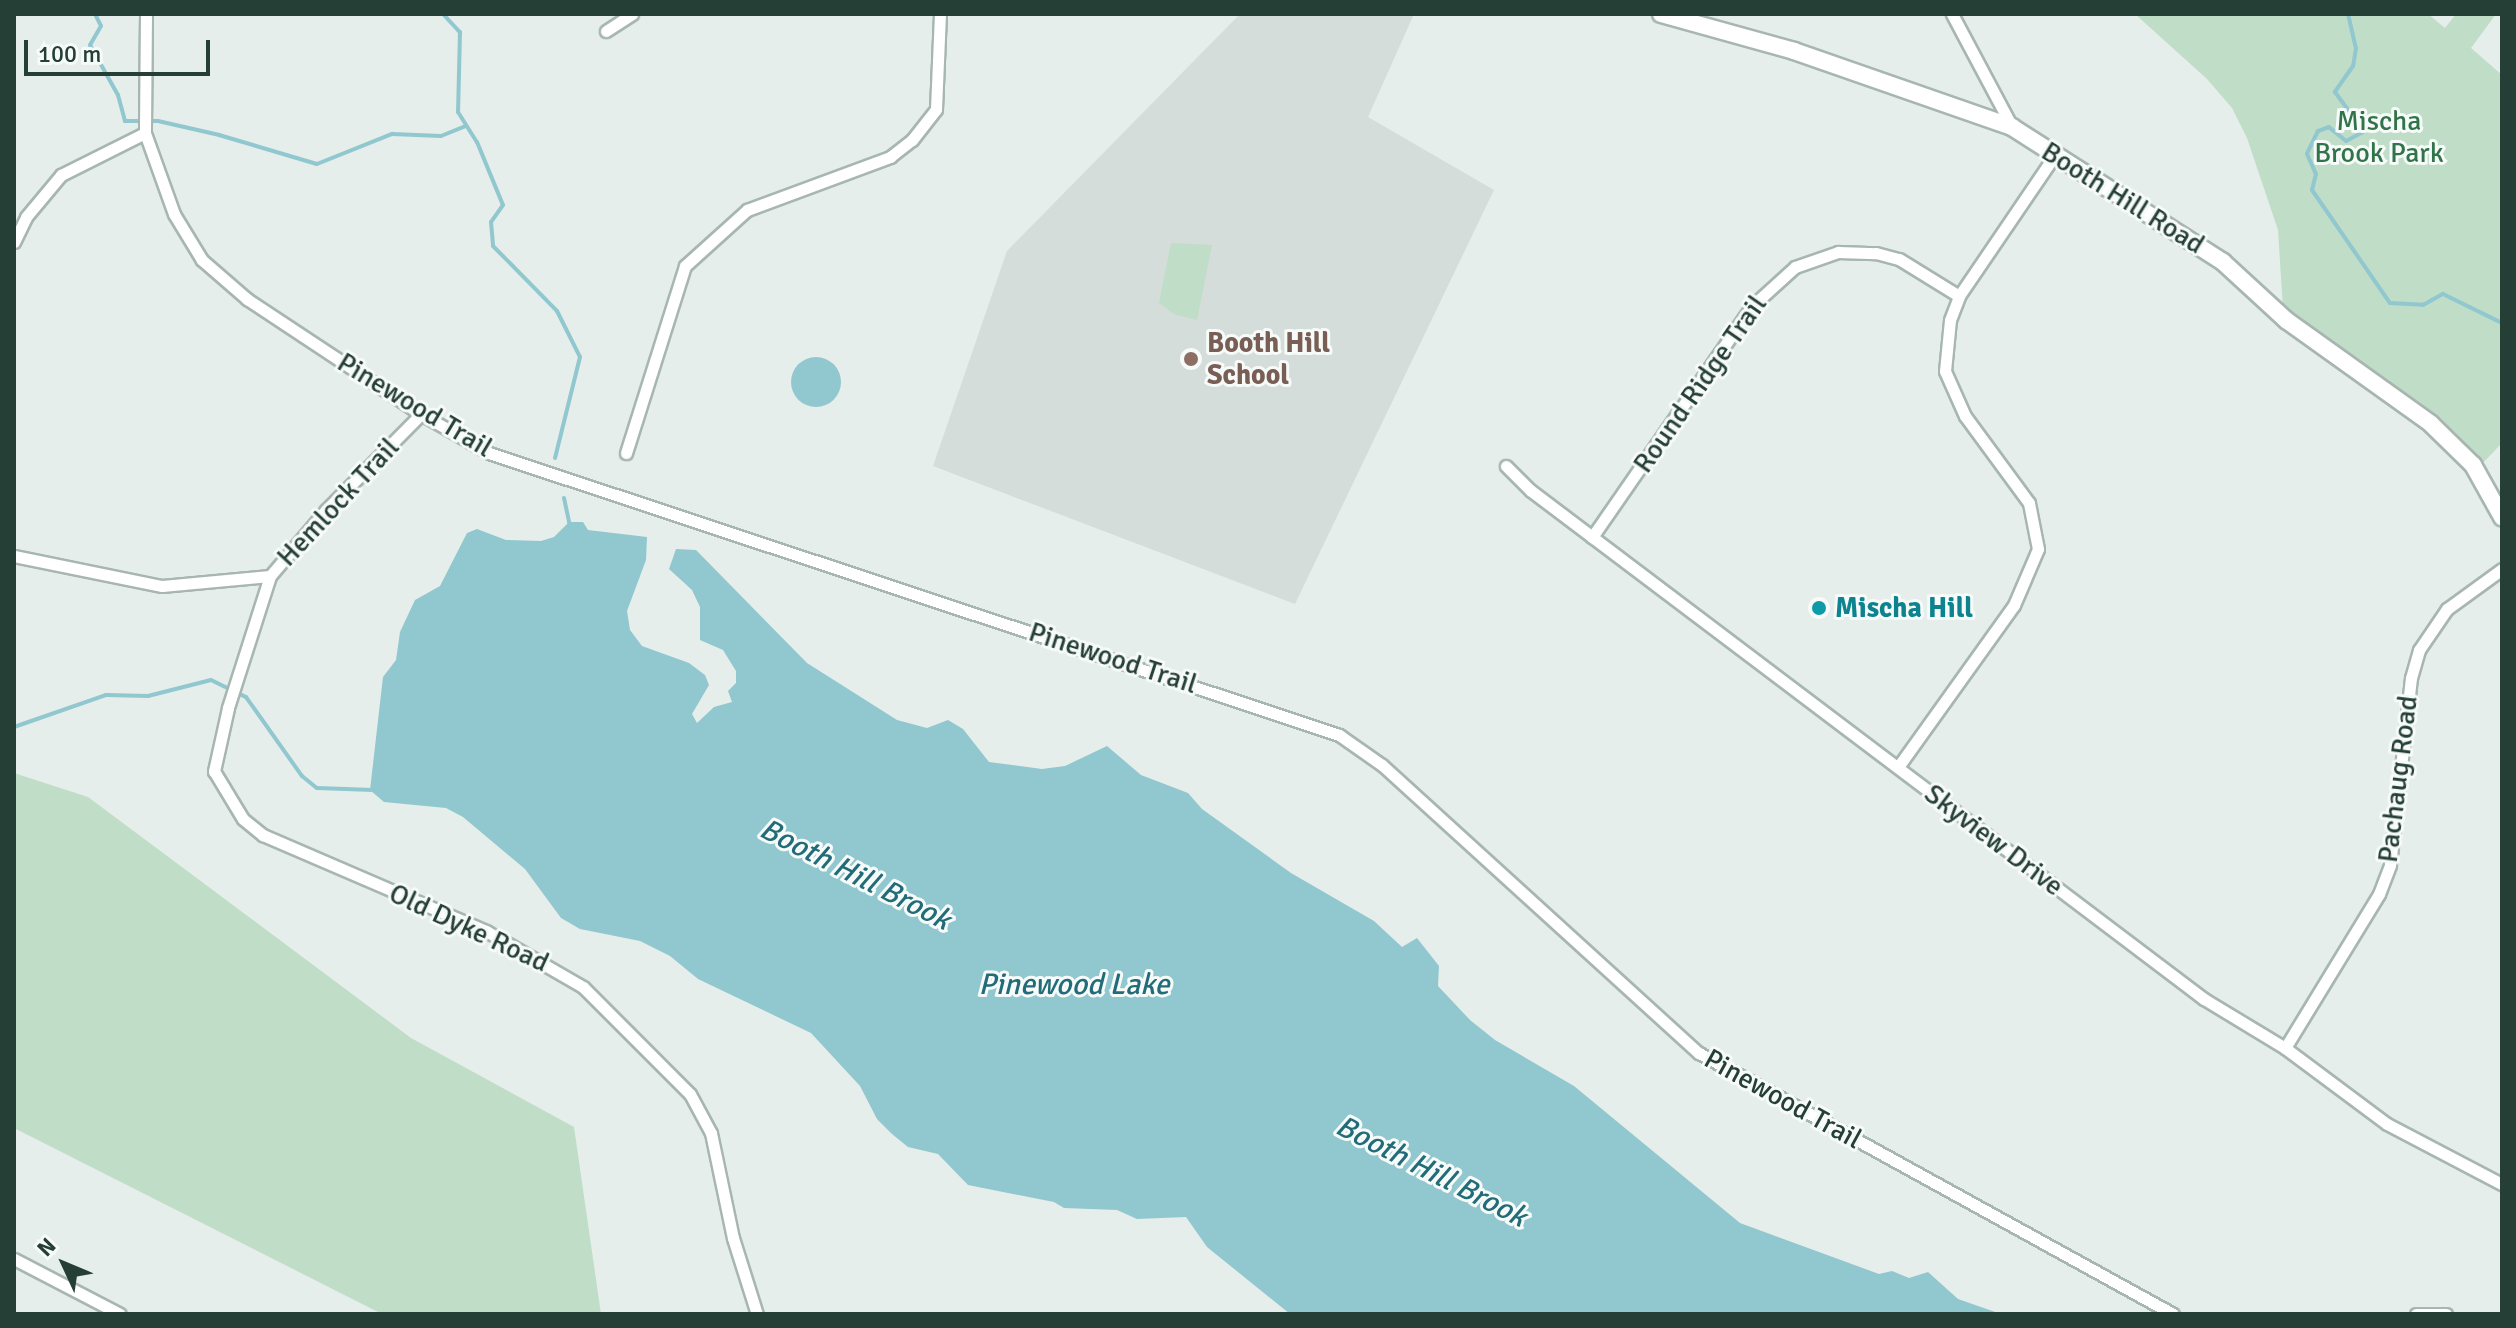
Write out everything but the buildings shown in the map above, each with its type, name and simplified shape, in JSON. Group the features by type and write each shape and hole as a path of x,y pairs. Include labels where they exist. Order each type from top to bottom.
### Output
{"street":[{"name":"Pinewood Trail","path":"146,14 145,130 174,214 202,260 247,299 421,414 489,453 1339,735 1382,765 1699,1053 2173,1314"},
{"path":"606,31 632,14"},
{"path":"626,453 685,266 747,210 890,157 912,140 936,109 940,14"},
{"name":"Booth Hill Road","path":"1661,14 1794,51 2012,127 2223,262 2286,320 2431,424 2473,465 2502,517"},
{"path":"1952,14 2012,127"},
{"path":"14,242 26,217 61,175 145,130"},
{"path":"1898,767 2014,605 2038,549 2029,503 1965,416 1945,371 1950,320 1959,296 2055,155"},
{"name":"Round Ridge Trail","path":"1592,537 1752,306 1795,267 1838,252 1876,253 1899,259 1959,296"},
{"name":"Hemlock Trail","path":"14,556 162,586 270,576 326,510 421,414"},
{"name":"Skyview Drive","path":"1506,466 1592,537 2204,999 2285,1048 2387,1124 2502,1184"},
{"name":"Pachaug Road","path":"2285,1048 2379,894 2390,865 2419,650 2429,629 2465,591 2502,569"},
{"name":"Old Dyke Road","path":"270,576 228,708 214,771 243,819 263,835 486,931 583,987 690,1094 711,1133 733,1238 757,1314"},
{"path":"14,1259 120,1314"},
{"path":"2416,1314 2446,1314"}],"shaded area":[{"name":"Booth Hill School","path":"1240,14 1414,14 1368,117 1494,190 1295,604 933,466 1007,251"}],"green space":[{"name":"Mischa Brook Park","path":"2135,14 2428,14 2445,28 2456,14 2496,14 2471,48 2502,75 2502,443 2480,466 2456,433 2283,309 2278,230 2247,138 2232,108 2207,79"},
{"path":"1171,243 1212,245 1197,320 1174,314 1159,303"},
{"path":"14,773 88,797 411,1038 574,1127 601,1314 382,1314 14,1128"}],"water":[{"path":"816,357 833,365 841,382 833,399 816,407 799,399 791,382 799,365"},
{"name":"Pinewood Lake","path":"569,522 583,522 588,530 647,537 646,560 627,611 630,630 642,646 689,663 705,675 709,685 692,714 697,723 714,707 732,702 728,691 736,683 736,671 723,650 700,640 700,607 692,590 669,569 676,549 696,550 807,663 897,720 927,728 948,720 963,729 989,762 1042,769 1065,766 1107,746 1141,775 1188,793 1202,809 1291,873 1374,921 1402,947 1417,938 1439,966 1438,986 1470,1020 1495,1040 1574,1086 1740,1223 1879,1274 1892,1271 1909,1278 1928,1272 1958,1299 2001,1314 1290,1314 1207,1247 1186,1217 1137,1219 1117,1210 1064,1208 1054,1202 968,1185 938,1154 908,1147 892,1134 877,1119 860,1086 811,1033 698,979 670,956 640,941 580,929 561,918 525,869 463,817 446,808 384,802 370,790 383,677 396,660 400,632 415,600 440,586 467,533 477,529 506,540 541,541 554,537"}],"waterway":[{"path":"95,14 101,26 90,45 118,95 125,121 158,121 219,135 317,164 392,134 441,136 466,126"},
{"path":"443,14 460,32 458,112 477,142 503,205 491,222 493,246 557,311 580,357 555,458"},
{"path":"2348,14 2356,48 2353,66 2335,92 2348,110 2368,119 2363,132 2346,141 2329,127 2318,131 2307,154 2316,174 2312,190 2390,303 2423,305 2443,294 2502,323"},
{"path":"564,498 570,527"},
{"name":"Booth Hill Brook","path":"14,727 106,695 148,696 211,680 246,697 302,776 317,788 373,790"}],"place":[{"name":"Booth Hill School","path":"1191,359"},
{"name":"Mischa Hill","path":"1819,608"}]}
